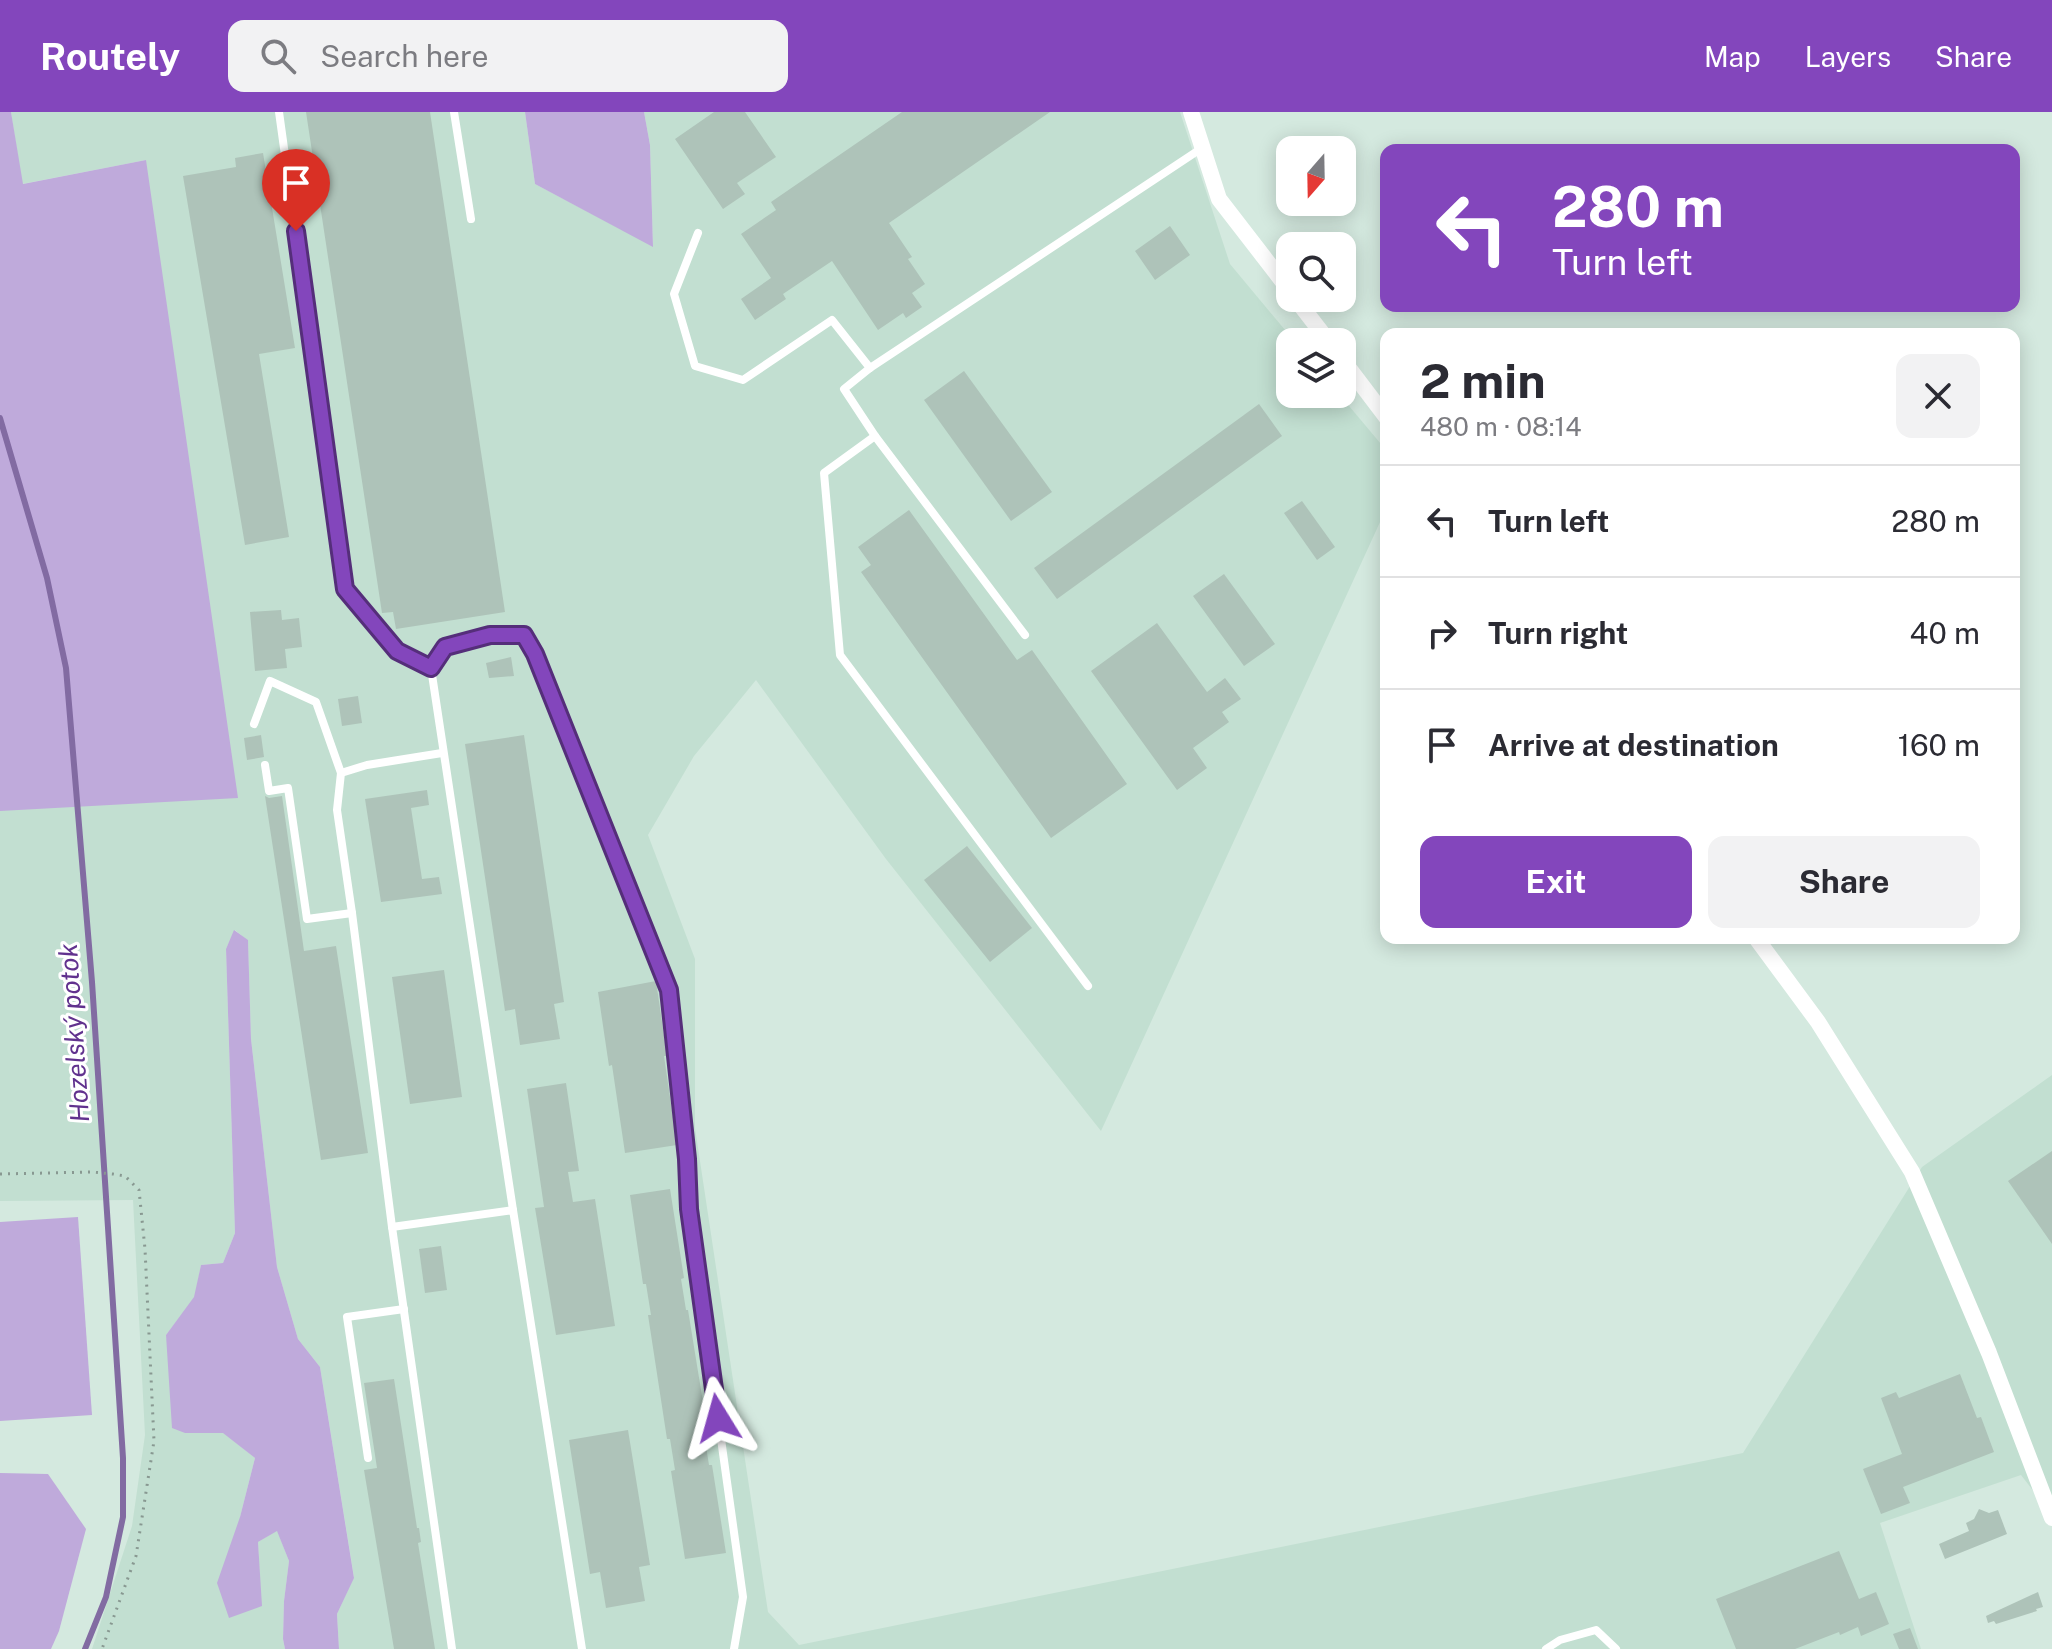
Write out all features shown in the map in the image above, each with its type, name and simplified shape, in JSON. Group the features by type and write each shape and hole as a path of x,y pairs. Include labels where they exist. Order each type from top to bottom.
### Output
{"street":[{"path":"1191,112 1219,199 1276,273"},
{"path":"1306,312 1318,328"},
{"path":"1356,377 1380,409"},
{"path":"1760,944 1818,1022 1912,1172 1989,1353 2052,1518"}],"lane":[{"path":"279,112 345,589 397,651 431,668"},
{"path":"454,112 471,219"},
{"path":"1025,635 875,436 844,389 870,368 1202,148"},
{"path":"698,233 674,294 695,366 743,380 832,320 870,368"},
{"path":"875,436 824,473 840,655 1088,986"},
{"path":"582,1649 431,668 445,647 490,635 524,635 535,654 669,990 687,1159 689,1209 743,1597 734,1649"},
{"path":"254,724 270,681 316,702 341,773 337,810 452,1649"},
{"path":"341,773 367,765 442,753"},
{"path":"265,765 269,791 288,788 307,919 352,913"},
{"path":"392,1227 513,1210"},
{"path":"368,1458 347,1317 404,1309"},
{"path":"1546,1649 1560,1640 1596,1630 1616,1649"}],"path":[{"path":"0,1174 113,1174 125,1176 139,1190 145,1249 154,1441 136,1556 102,1649"}],"shaded area":[{"path":"0,112 11,112 23,184 146,160 238,798 0,811"},
{"path":"11,112 525,112 535,184 653,246 650,145 644,112 1180,112 1230,264 1283,328 1276,328 1276,408 1351,408 1380,443 1380,522 1101,1131 886,859 756,680 694,756 648,835 695,959 695,1128 768,1612 799,1645 1743,1453 1922,1167 2052,1075 2052,1515 2021,1475 1880,1523 1921,1649 339,1649 337,1614 354,1577 320,1367 298,1339 277,1267 251,1039 248,941 235,930 226,949 235,1233 223,1263 201,1265 195,1297 166,1335 185,1433 223,1432 255,1458 240,1517 261,1606 258,1542 277,1530 289,1561 284,1601 285,1649 92,1649 132,1526 145,1435 133,1200 0,1201 0,810 146,160 22,184"},
{"path":"525,112 644,112 650,145 653,247 535,184"},
{"path":"234,930 248,940 251,1039 277,1267 298,1339 320,1367 354,1578 337,1614 339,1649 285,1649 284,1601 289,1561 277,1531 258,1542 262,1606 229,1618 217,1583 240,1517 255,1458 223,1433 185,1433 172,1428 166,1335 194,1297 201,1265 223,1263 235,1233 226,949"},
{"path":"78,1217 92,1415 0,1421 0,1222"},
{"path":"0,1473 48,1474 86,1529 59,1631 51,1649 0,1649"}],"building":[{"path":"306,112 430,112 505,612 396,629 393,612 382,613"},
{"path":"714,112 745,112 776,157 737,183 745,194 723,209 675,139"},
{"path":"902,112 1050,112 889,223 912,257 908,259 925,284 912,293 922,307 906,318 903,313 878,330 832,261 783,294 786,299 755,320 741,299 771,278 741,234 776,210 771,202"},
{"path":"263,153 295,348 259,354 289,537 245,545 183,176 236,167 235,158"},
{"path":"1170,226 1190,255 1155,280 1135,251"},
{"path":"964,371 1052,492 1011,521 924,400"},
{"path":"1259,404 1282,436 1057,599 1034,568"},
{"path":"1302,501 1335,547 1317,560 1284,513"},
{"path":"909,510 1017,660 1032,650 1127,784 1051,838 861,572 871,565 858,547"},
{"path":"1224,574 1275,644 1244,666 1193,596"},
{"path":"281,610 282,620 299,618 302,647 285,649 287,668 255,671 250,612"},
{"path":"1157,623 1207,692 1225,678 1241,699 1222,712 1229,722 1193,748 1207,768 1177,790 1091,671"},
{"path":"511,657 514,676 489,678 486,663"},
{"path":"358,696 362,723 342,726 338,699"},
{"path":"261,735 264,757 247,760 244,738"},
{"path":"524,735 564,1002 554,1004 560,1039 520,1045 515,1009 505,1011 465,744"},
{"path":"427,790 429,805 411,808 422,879 439,877 442,894 381,902 365,799"},
{"path":"265,796 282,796 304,951 336,946 368,1153 321,1160"},
{"path":"967,846 1032,928 990,962 924,880"},
{"path":"444,970 462,1097 410,1104 392,977"},
{"path":"656,981 677,1145 625,1153 598,992"},
{"path":"566,1083 579,1171 568,1172 573,1202 595,1199 615,1326 556,1335 535,1208 544,1207 527,1089"},
{"path":"2052,1151 2052,1244 2008,1181"},
{"path":"670,1189 684,1278 681,1279 708,1433 704,1434 726,1553 685,1559 671,1471 675,1470 670,1439 667,1439 648,1315 651,1315 646,1284 643,1284 630,1195"},
{"path":"441,1246 447,1290 425,1293 419,1249"},
{"path":"1960,1374 1994,1452 1903,1487 1910,1503 1881,1514 1863,1469 1902,1454 1881,1398 1896,1392 1899,1398"},
{"path":"394,1379 435,1649 394,1649 364,1470 377,1468 364,1383"},
{"path":"628,1430 650,1565 639,1567 645,1601 606,1608 600,1572 590,1574 569,1440"},
{"path":"1979,1509 1989,1513 1998,1510 2007,1534 1945,1559 1939,1544 1969,1531 1966,1523 1974,1519"},
{"path":"1839,1551 1859,1599 1876,1592 1889,1624 1861,1636 1858,1627 1840,1635 1839,1632 1795,1649 1736,1649 1716,1599"},
{"path":"2038,1592 2043,1607 2037,1611 1996,1624 1994,1621 1988,1623 1986,1616"},
{"path":"1910,1628 1918,1649 1899,1649 1893,1634"}],"waterway":[{"name":"Hozelský potok","path":"0,418 47,578 66,668 92,982 123,1458 123,1517 106,1597 85,1649"}],"route":[{"path":"296,231 345,589 397,651 431,668 445,647 490,635 524,635 535,654 669,990 687,1159 689,1209 718,1418"}]}
